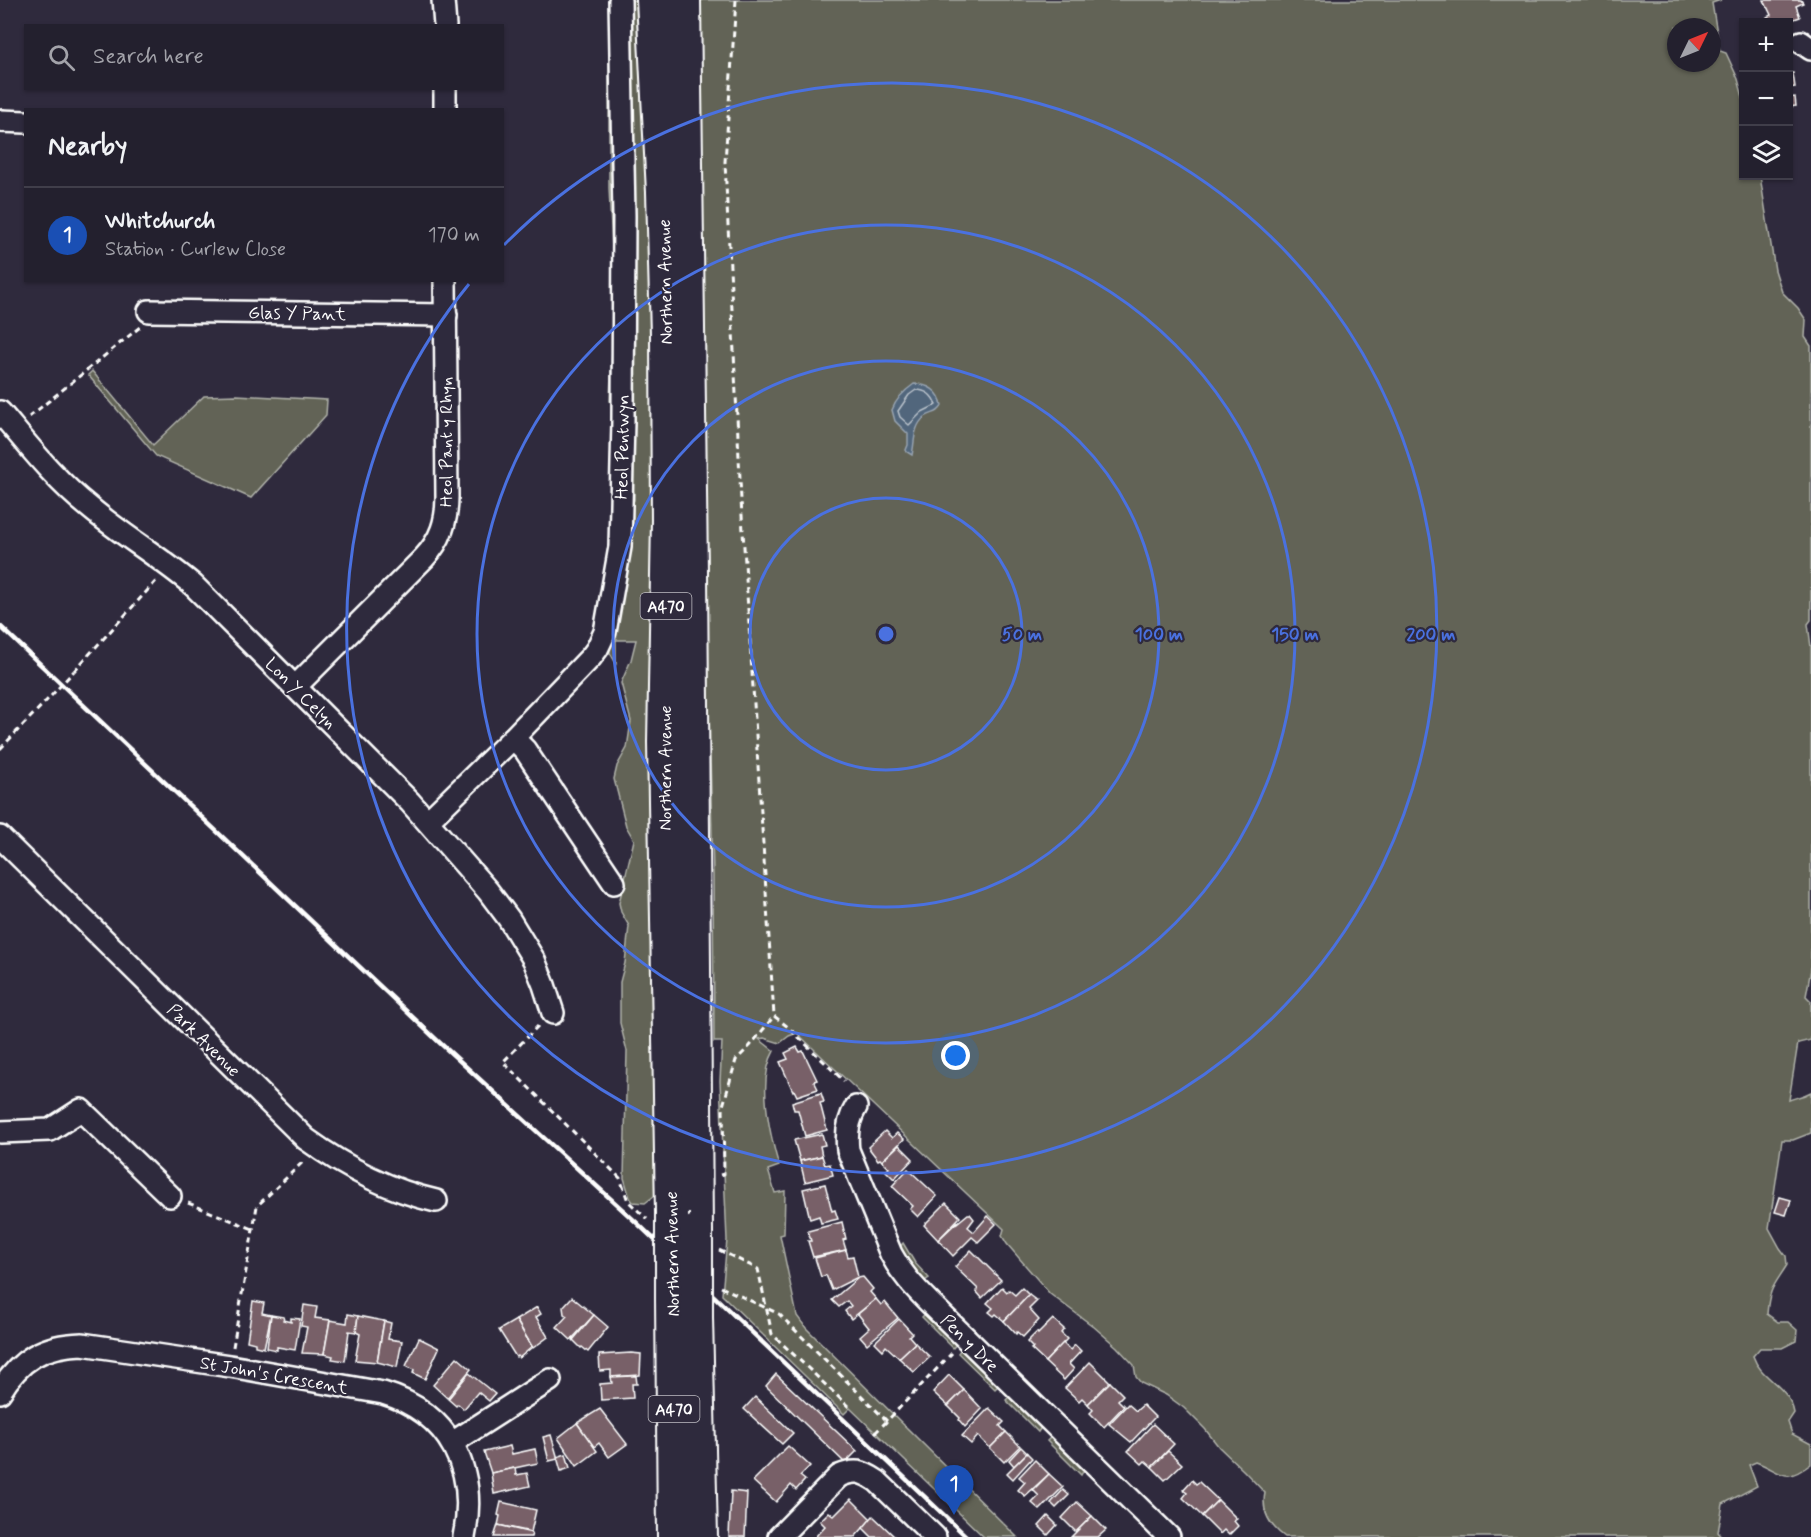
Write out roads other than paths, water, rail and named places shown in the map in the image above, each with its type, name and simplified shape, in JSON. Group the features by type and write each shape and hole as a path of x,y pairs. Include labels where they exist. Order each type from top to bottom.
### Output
{"highway":[{"name":"Northern Avenue","path":"654,0 663,192 666,322 668,520 664,742 683,1228 696,1317 701,1537"},
{"name":"Northern Avenue","path":"674,1537 672,1298 683,1228 692,573 684,0"}],"street":[{"path":"443,0 445,24"},
{"name":"Heol Pentwyn","path":"428,821 513,738 597,649 605,632 620,547 624,421 624,216 620,0"},
{"path":"0,121 24,122"},
{"name":"Heol Pant y Rhyn","path":"295,687 424,558 433,548 445,525 447,496 446,282"},
{"name":"Glas Y Pant","path":"146,317 446,315"},
{"name":"Lon Y Celyn","path":"0,412 72,493 111,525 193,585 428,821 488,891 522,939 544,985 546,1020"},
{"path":"513,738 525,750 614,883"},
{"name":"Park Avenue","path":"0,837 293,1128 349,1168 382,1184 436,1201"},
{"name":"Pen y Dre","path":"856,1107 846,1137 848,1150 891,1254 911,1285 1169,1537"},
{"path":"0,1132 50,1130 81,1110 170,1196"},
{"name":"St John's Crescent","path":"0,1392 16,1370 31,1356 66,1345 82,1344 230,1366 397,1397 428,1417 452,1443 461,1464 469,1503 464,1537"},
{"path":"452,1443 550,1380"},
{"path":"779,1537 839,1476 848,1472 858,1472 877,1481 935,1537"}],"water":[{"path":"914,384 933,389 939,396 942,406 937,412 925,417 918,425 912,455 906,450 908,434 895,421 892,410 901,395"}],"railway":[{"path":"0,626 440,1043 636,1222 967,1537"}],"place":[{"name":"Whitchurch","path":"954,1515"}]}
